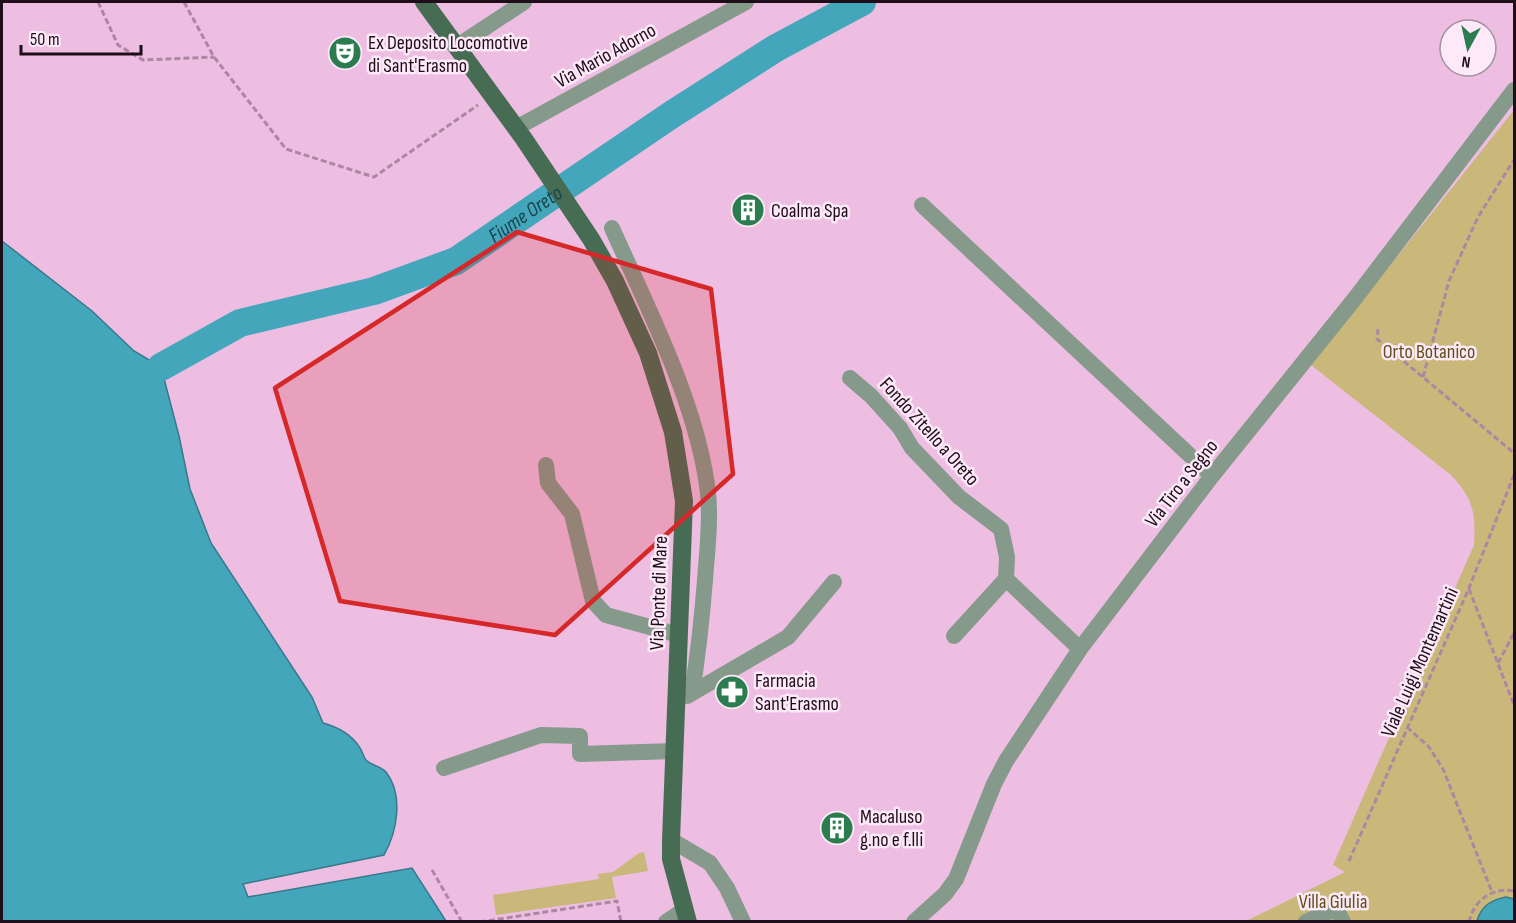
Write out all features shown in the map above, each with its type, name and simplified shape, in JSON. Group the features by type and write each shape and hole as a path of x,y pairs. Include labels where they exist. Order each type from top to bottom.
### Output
{"main road":[{"name":"Via Ponte di Mare","path":"424,2 520,134 591,239 615,281 648,353 673,432 684,501 679,635 684,698 674,751 671,859 687,915"}],"street":[{"path":"456,47 524,2"},
{"name":"Via Mario Adorno","path":"520,134 746,2"},
{"name":"Via Tiro a Segno","path":"914,921 945,894 956,879 998,776 1080,648 1212,476 1356,297 1515,90"},
{"path":"922,205 1212,476"},
{"path":"612,228 682,392 697,435 708,494 708,548 699,650 684,698"},
{"name":"Fondo Zitello a Oreto","path":"850,378 871,396 900,428 912,448 958,497 1000,529 1008,557 1006,579"},
{"path":"546,465 548,483 572,514 593,601 606,615 679,635"},
{"path":"954,636 1006,579 1080,648"},
{"path":"684,698 788,637 834,582"},
{"path":"444,768 541,735 580,736 580,754 674,751"},
{"path":"671,840 710,863 727,888 743,921"},
{"path":"1306,921 1336,908 1343,921"},
{"path":"666,921 687,915"}],"path":[{"path":"98,2 117,45 143,60 214,57"},
{"path":"184,2 214,57 286,149 374,177 466,115 491,94"},
{"path":"1423,377 1449,281 1478,217 1515,160"},
{"path":"1378,329 1377,339 1515,453"},
{"name":"Viale Luigi Montemartini","path":"1349,861 1469,588 1515,475"},
{"path":"1469,588 1515,705"},
{"path":"1498,663 1515,633"},
{"path":"1509,692 1515,692"},
{"path":"1407,727 1430,747 1443,769 1492,892"},
{"path":"432,870 462,921"},
{"path":"1469,921 1471,912 1480,900 1492,892 1515,891"},
{"path":"480,921 616,901 621,921"}],"highlighted area":[{"path":"517,232 711,289 733,474 555,635 340,601 275,388"}],"green space":[{"name":"Orto Botanico","path":"1514,110 1514,921 1244,922 1345,872 1333,865 1474,545 1471,507 1464,491 1451,475 1311,365"},
{"path":"644,852 648,871 612,877 616,898 496,915 493,895 599,879 598,874 613,872 639,853"}],"water":[{"path":"2,241 92,311 134,351 161,367 190,489 211,543 312,697 323,723 349,735 357,743 366,760 384,770 392,781 397,813 389,846 384,855 243,884 248,897 412,868 446,921 2,921"},
{"path":"1506,897 1514,899 1514,921 1477,921 1487,904"}],"waterway":[{"name":"Fiume Oreto","path":"161,367 240,323 374,291 456,261 671,115 776,48 862,2"}],"place":[{"name":"Ex Deposito Locomotive di Sant'Erasmo","path":"345,53"},
{"name":"Coalma Spa","path":"748,210"},
{"name":"Farmacia Sant'Erasmo","path":"732,692"},
{"name":"Macaluso g.no e f.lli","path":"837,828"}],"park label":[{"name":"Villa Giulia","path":"1333,901"}]}
